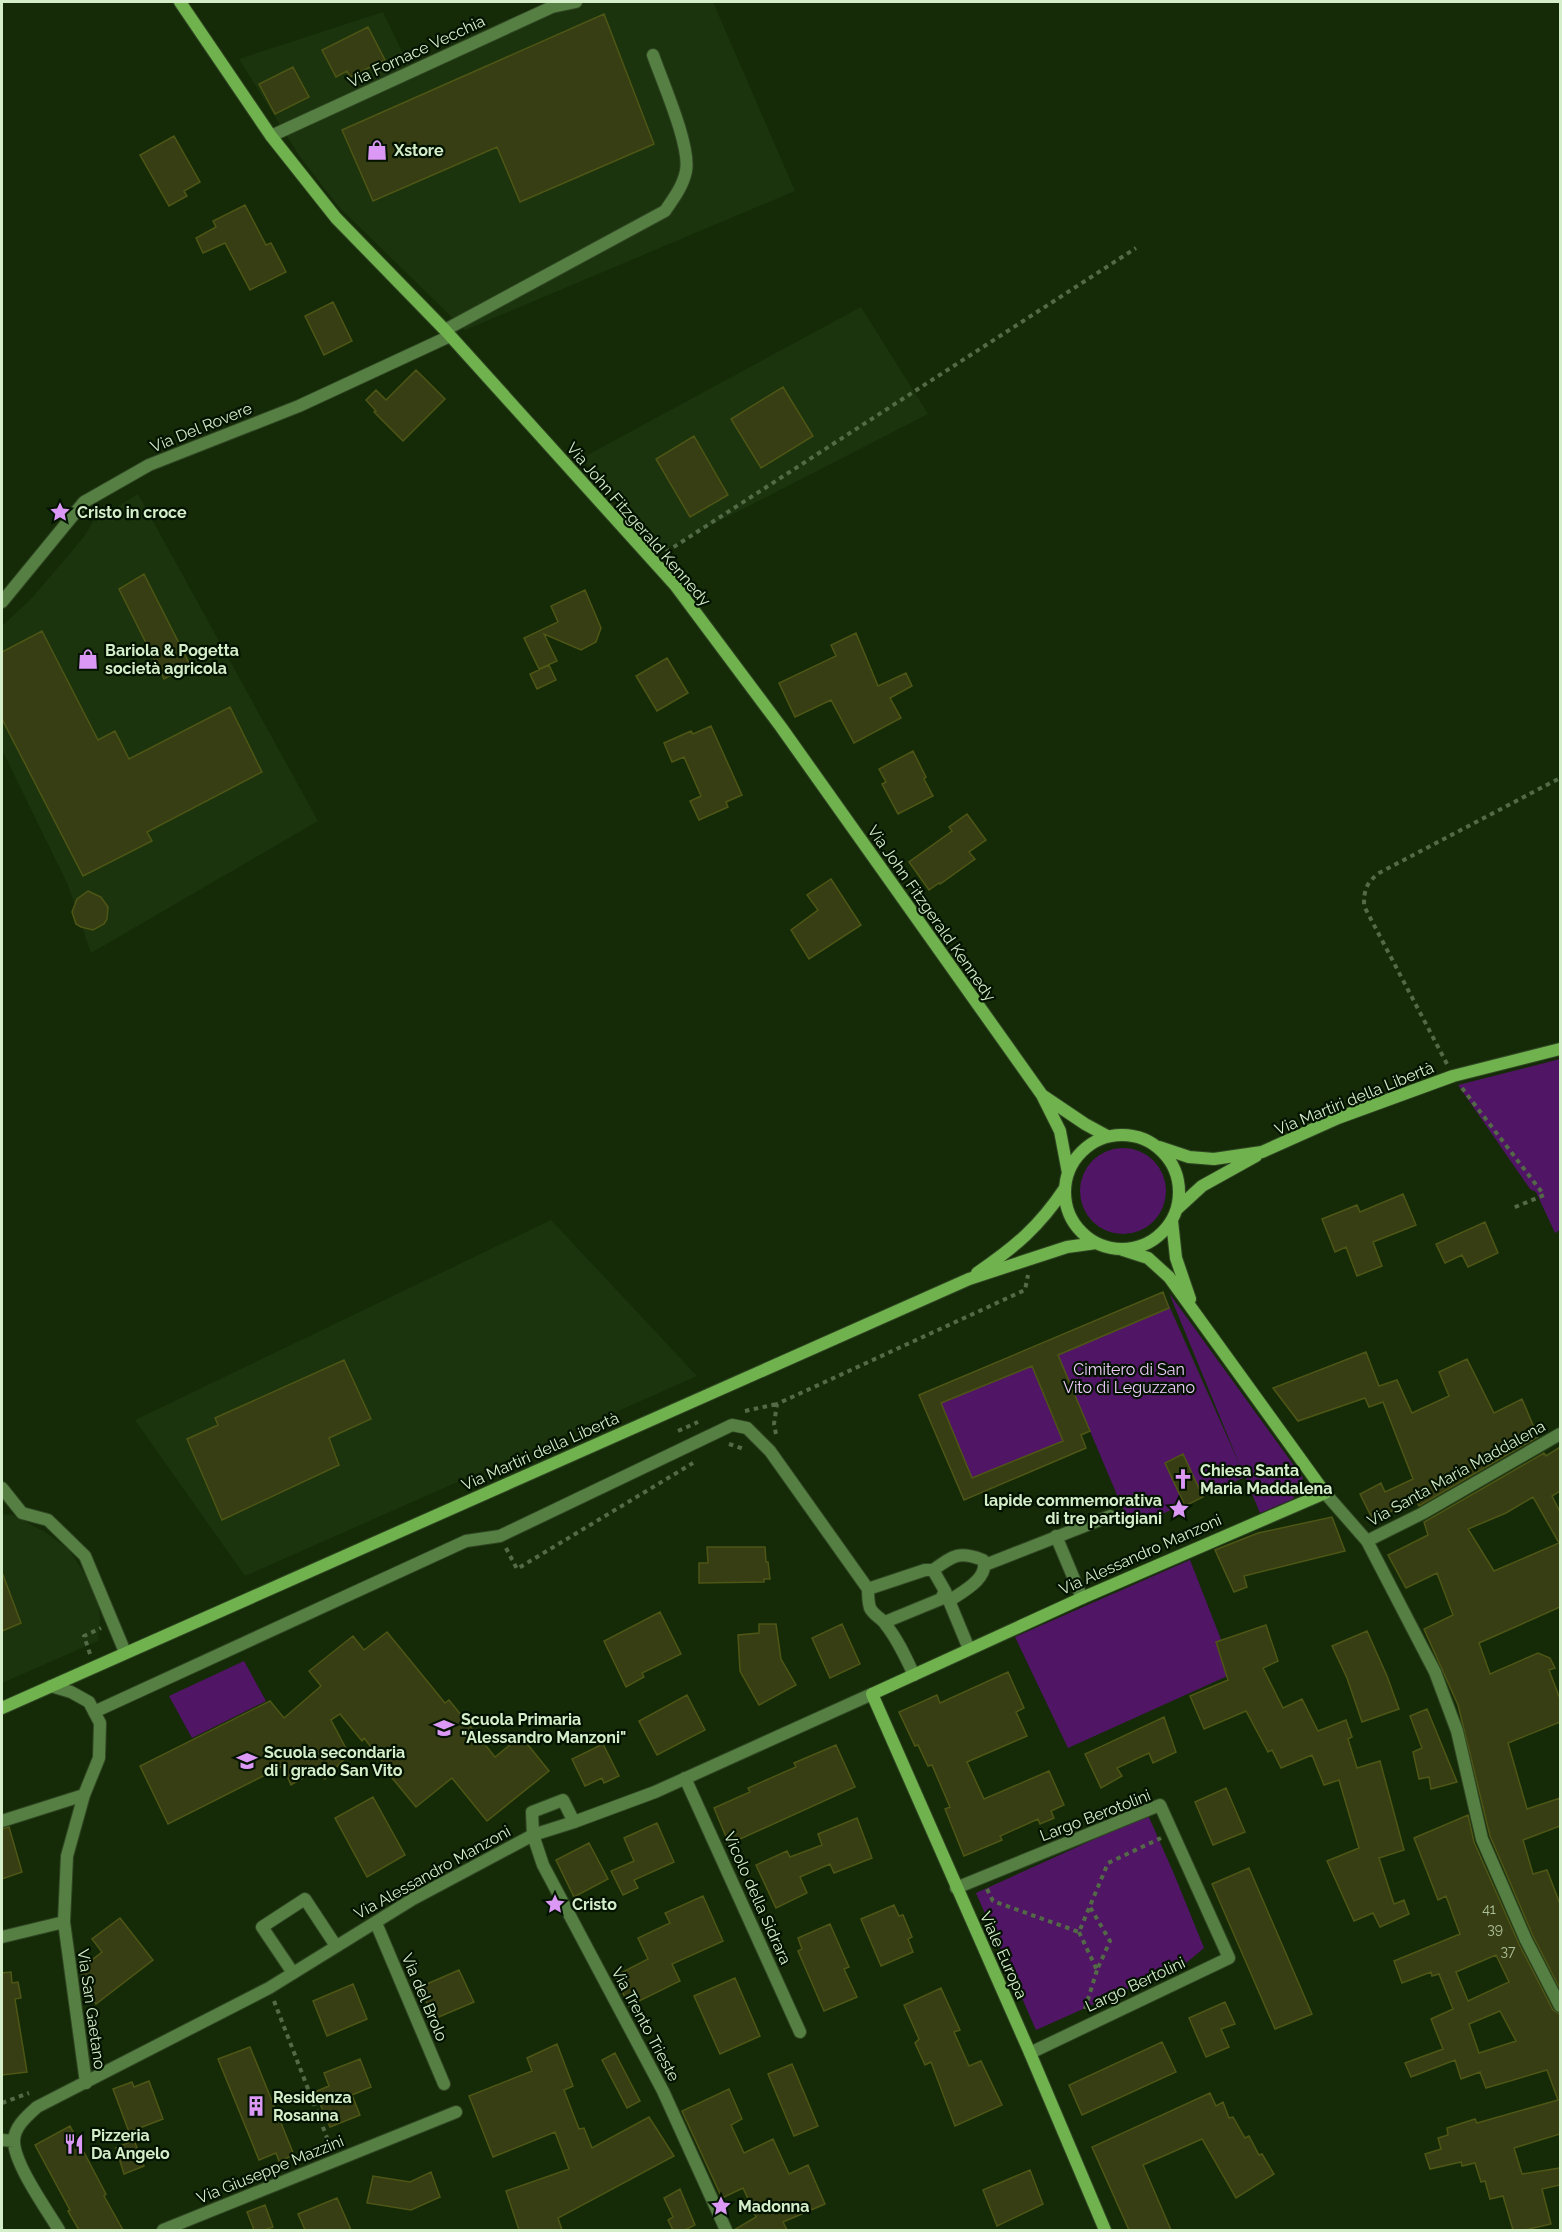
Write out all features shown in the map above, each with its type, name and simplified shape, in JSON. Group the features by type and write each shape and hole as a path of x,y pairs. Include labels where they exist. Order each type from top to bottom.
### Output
{"main road":[{"name":"Via John Fitzgerald Kennedy","path":"180,2 271,136 336,218 448,333 675,585 781,727 1042,1095 1060,1131 1068,1173"},
{"name":"Via Martiri della Libertà","path":"1159,1147 1189,1157 1214,1159 1262,1152 1338,1118 1453,1076 1560,1049"},
{"name":"Via John Fitzgerald Kennedy","path":"1042,1095 1084,1124 1107,1136"},
{"path":"1120,1249 1140,1246 1158,1236 1172,1221 1180,1194 1173,1164 1159,1147 1143,1138 1125,1134 1107,1136 1094,1141 1074,1160 1065,1188 1066,1204 1072,1220 1082,1233 1096,1243 1120,1249 1140,1254 1169,1277 1325,1493"},
{"path":"1177,1209 1202,1186 1262,1152"},
{"name":"Via Martiri della Libertà","path":"969,1279 1016,1246 1050,1211 1065,1188"},
{"path":"1172,1221 1176,1258 1193,1309"},
{"name":"Via Martiri della Libertà","path":"2,1708 969,1279 1024,1263 1066,1247 1096,1243"},
{"name":"Via Alessandro Manzoni","path":"872,1694 1082,1598 1325,1493"},
{"name":"Viale Europa","path":"872,1694 1105,2230"}],"street":[{"name":"Via Fornace Vecchia","path":"271,136 552,7 576,2"},
{"name":"Via Del Rovere","path":"2,602 84,502 149,465 299,406 448,333 664,211 680,189 687,169 684,145 653,55"},
{"path":"51,1686 71,1692 89,1702 94,1712 466,1541 500,1536 732,1425 747,1428 770,1451 868,1589 871,1611 885,1622 914,1675"},
{"name":"Via Santa Maria Maddalena","path":"1367,1541 1422,1513 1560,1434"},
{"path":"2,1488 22,1513"},
{"path":"1325,1493 1367,1541 1435,1672 1457,1731 1482,1839 1526,1940 1560,2006"},
{"path":"2,1506 48,1520 85,1556 125,1652"},
{"path":"985,1565 1110,1516"},
{"path":"1056,1536 1082,1598"},
{"path":"868,1589 925,1570 933,1570 953,1556 967,1554 983,1560 984,1572 977,1580 941,1599 885,1622"},
{"path":"933,1570 947,1596 969,1649"},
{"name":"Via Alessandro Manzoni","path":"86,2083 269,1988 413,1899 533,1834 574,1822 655,1792 872,1694"},
{"name":"Via San Gaetano","path":"59,2230 8,2141 23,2119 37,2107 86,2083 63,1922 67,1856 84,1795 99,1758 100,1723 94,1712"},
{"name":"Vicolo della Sidrara","path":"685,1778 800,2032"},
{"path":"2,1821 84,1795"},
{"path":"533,1834 532,1812 562,1800 574,1822"},
{"name":"Largo Berotolini","path":"956,1888 1160,1804 1229,1958 1198,1972"},
{"name":"Via Trento Trieste","path":"533,1834 543,1865 663,2091 726,2230"},
{"path":"293,1973 262,1927 305,1899 336,1946"},
{"path":"2,1937 63,1922"},
{"name":"Via del Brolo","path":"376,1923 444,2084"},
{"name":"Largo Bertolini","path":"1083,2027 1198,1972"},
{"path":"1030,2053 1083,2027"},
{"name":"Via Giuseppe Mazzini","path":"163,2230 456,2112"}],"path":[{"path":"672,548 1136,248"},
{"path":"1513,1208 1544,1195 1453,1076 1364,906 1364,891 1369,881 1378,873 1560,778"},
{"path":"747,1416 743,1411 777,1404 1025,1290 1028,1275 1024,1263"},
{"path":"770,1451 782,1445 774,1424 777,1404"},
{"path":"672,1434 703,1420"},
{"path":"728,1444 741,1447 747,1452"},
{"path":"517,1569 699,1460"},
{"path":"1079,1932 1108,1863 1173,1833"},
{"path":"982,1878 993,1901 1079,1932 1097,1970"},
{"path":"1083,2027 1097,1970 1110,1941 1090,1906"},
{"path":"269,1988 335,2160"}],"shaded area":[{"path":"577,2 713,2 795,191 465,330 338,206 300,157 239,59 383,12 409,66"},
{"path":"861,307 928,414 661,551 582,458"},
{"path":"138,494 318,821 91,953 68,885 2,750 2,626 32,598 83,538 93,522"},
{"path":"551,1220 697,1376 245,1576 135,1420"},
{"path":"2,1514 13,1515 45,1532 68,1549 85,1574 98,1600 100,1619 98,1641 2,1683"}],"green space":[{"path":"1560,1059 1560,1230 1555,1233 1536,1192 1530,1189 1458,1085"},
{"path":"1123,1148 1147,1155 1159,1167 1166,1191 1159,1215 1147,1227 1123,1234 1099,1227 1087,1215 1080,1191 1087,1167 1099,1155"},
{"name":"Cimitero di San Vito di Leguzzano","path":"1163,1292 1241,1468 1169,1293 1303,1478 1293,1499 1260,1513 1245,1477 1131,1528 1090,1431 1081,1435 1086,1448 964,1500 919,1395"},
{"path":"1190,1560 1234,1673 1068,1748 1015,1637"},
{"path":"244,1661 266,1701 192,1738 169,1696"},
{"path":"1148,1815 1204,1948 1186,1963 1036,2030 976,1893"}],"building":[{"path":"604,14 654,144 520,202 497,147 373,201 342,130"},
{"path":"368,27 385,60 350,77 347,71 336,77 322,50"},
{"path":"293,67 309,97 275,114 259,84"},
{"path":"174,136 200,182 184,191 187,196 169,206 140,155"},
{"path":"245,205 266,245 271,243 286,272 250,290 225,243 203,253 196,238 216,227 213,221"},
{"path":"333,302 352,341 324,355 305,316"},
{"path":"416,370 445,399 403,441 374,412 376,411 366,400 376,390 386,400"},
{"path":"783,387 813,436 761,468 731,419"},
{"path":"694,436 728,495 690,517 656,459"},
{"path":"144,574 190,665 164,679 119,589"},
{"path":"585,590 601,628 596,642 581,650 544,634 557,661 539,669 524,638 558,622 551,606"},
{"path":"42,631 98,740 115,731 129,759 230,707 262,772 147,832 152,841 83,876 2,719 2,652"},
{"path":"856,633 878,686 906,673 912,686 890,698 901,718 854,743 831,700 795,717 779,683 836,656 831,645"},
{"path":"667,658 688,693 657,711 636,676"},
{"path":"549,665 556,680 537,689 530,674"},
{"path":"711,726 742,795 726,802 728,807 699,820 690,801 701,796 684,757 672,762 664,743 691,731 693,734"},
{"path":"913,751 933,796 898,814 882,784 886,782 879,769"},
{"path":"967,814 986,840 969,852 975,859 929,890 909,862 952,831 949,827"},
{"path":"831,879 861,925 809,959 791,930 818,910 807,895"},
{"path":"88,891 101,897 108,907 104,924 93,930 76,924 72,912 77,899"},
{"path":"1403,1194 1416,1225 1373,1242 1382,1266 1357,1276 1346,1247 1335,1252 1322,1219 1357,1205 1360,1212"},
{"path":"1485,1222 1498,1253 1468,1267 1462,1255 1445,1263 1436,1244"},
{"path":"1163,1292 1169,1308 1058,1355 1090,1431 1081,1435 1086,1448 964,1500 919,1395","holes":["1032,1366 1063,1441 972,1478 941,1403"]},
{"path":"1366,1352 1379,1386 1397,1380 1412,1413 1449,1396 1439,1372 1467,1359 1494,1413 1522,1399 1538,1437 1419,1506 1416,1500 1373,1520 1360,1494 1381,1483 1385,1492 1413,1479 1383,1402 1369,1407 1365,1398 1298,1421 1273,1388"},
{"path":"344,1360 371,1419 329,1438 339,1465 222,1520 187,1439 218,1425 215,1418"},
{"path":"1560,1447 1560,1491 1552,1496 1560,1512 1560,1607 1479,1643 1490,1674 1538,1653 1550,1658 1555,1668 1549,1670 1560,1699 1560,1722 1508,1743 1527,1809 1560,1798 1560,1826 1523,1840 1533,1874 1547,1870 1560,1904 1560,1989 1533,1936 1490,1836 1458,1705 1424,1629 1453,1615 1437,1573 1406,1588 1388,1555 1428,1535 1424,1522 1544,1453 1546,1456","holes":["1533,1497 1559,1543 1494,1571 1468,1529 1506,1513"]},
{"name":"Chiesa Santa Maria Maddalena","path":"1183,1454 1203,1497 1185,1506 1165,1463"},
{"path":"1332,1517 1345,1551 1244,1576 1247,1587 1234,1592 1215,1550 1258,1533"},
{"path":"707,1547 765,1547 770,1579 764,1579 764,1582 699,1583 699,1563 708,1563"},
{"path":"2,1575 21,1623 2,1631"},
{"path":"660,1612 681,1654 642,1673 644,1677 626,1687 604,1641"},
{"path":"759,1624 776,1624 781,1659 796,1685 759,1705 740,1671 738,1635 759,1633"},
{"path":"842,1624 860,1664 830,1678 812,1638"},
{"path":"1266,1625 1278,1661 1263,1668 1283,1708 1302,1699 1318,1731 1346,1720 1352,1737 1348,1739 1357,1768 1380,1761 1404,1850 1379,1858 1394,1904 1404,1900 1409,1914 1380,1927 1373,1913 1354,1921 1327,1861 1359,1848 1339,1780 1324,1785 1312,1755 1281,1768 1272,1750 1268,1752 1246,1711 1204,1729 1190,1696 1228,1680 1216,1642"},
{"path":"1367,1631 1399,1709 1362,1722 1347,1678 1332,1646"},
{"path":"387,1632 445,1703 449,1700 495,1757 521,1736 549,1771 487,1821 452,1778 416,1807 383,1767 385,1765 364,1738 362,1741 340,1714 331,1720 349,1754 325,1779 318,1769 291,1785 283,1766 168,1824 140,1766 270,1701 284,1718 321,1686 309,1671 353,1636 364,1650"},
{"path":"1008,1672 1024,1708 1016,1712 1027,1736 967,1762 984,1799 1049,1771 1064,1805 1051,1811 1054,1818 1040,1824 1038,1819 1000,1836 1002,1840 964,1856 945,1809 950,1807 932,1765 928,1766 918,1745 915,1746 899,1712 937,1695 940,1703"},
{"path":"687,1695 705,1730 657,1755 639,1721"},
{"path":"1427,1709 1457,1782 1431,1789 1429,1777 1419,1779 1413,1752 1422,1748 1410,1716"},
{"path":"1164,1717 1176,1752 1153,1763 1149,1753 1117,1768 1122,1776 1101,1788 1085,1754"},
{"path":"603,1744 619,1776 604,1783 602,1778 585,1786 572,1759"},
{"path":"836,1745 855,1787 729,1844 714,1808 750,1792 748,1788 796,1767 794,1763"},
{"path":"1226,1788 1245,1832 1213,1845 1195,1802"},
{"path":"373,1797 405,1855 367,1877 335,1818"},
{"path":"1468,1815 1474,1842 1519,1944 1553,2010 1560,2014 1560,2134 1514,2148 1522,2174 1560,2168 1560,2185 1542,2189 1551,2224 1525,2230 1513,2230 1503,2196 1490,2199 1485,2181 1481,2182 1475,2163 1462,2166 1461,2162 1430,2169 1425,2154 1441,2149 1438,2138 1448,2135 1447,2128 1475,2119 1477,2123 1558,2100 1547,2070 1486,2088 1480,2072 1461,2079 1455,2060 1411,2077 1405,2063 1443,2049 1431,2019 1453,2009 1439,1974 1432,1976 1431,1972 1402,1983 1394,1961 1460,1934 1446,1896 1438,1900 1414,1838","holes":["1496,1955 1509,1982 1468,2001 1456,1972","1500,2011 1516,2041 1479,2053 1469,2024"]},
{"path":"857,1818 872,1858 834,1873 830,1864 800,1877 807,1893 776,1908 756,1865 787,1851 790,1857 822,1845 818,1834"},
{"path":"657,1823 674,1862 634,1880 638,1888 623,1895 611,1871 634,1861 624,1838"},
{"path":"9,1827 22,1872 2,1879 2,1829"},
{"path":"589,1843 608,1879 574,1897 556,1860"},
{"path":"1249,1868 1312,2014 1275,2029 1212,1884"},
{"path":"703,1896 723,1941 672,1964 680,1981 629,2006 615,1976 648,1959 638,1938 670,1923 665,1913"},
{"path":"894,1905 899,1916 903,1915 912,1937 908,1939 913,1952 881,1966 861,1919"},
{"path":"120,1918 153,1960 96,2004 83,1987 87,1983 79,1970 102,1952 92,1939"},
{"path":"830,1924 849,1967 844,1969 857,1997 824,2011 798,1951 802,1949 798,1938"},
{"path":"459,1970 474,2002 434,2019 420,1987"},
{"path":"11,1972 12,1983 18,1982 21,1998 15,1999 27,2072 2,2075 2,1973"},
{"path":"735,1978 760,2036 720,2054 694,1996"},
{"path":"353,1984 367,2019 327,2036 313,2001"},
{"path":"941,1988 960,2030 954,2032 969,2066 981,2061 1002,2105 955,2126 931,2062 925,2065 915,2043 919,2039 904,2005"},
{"path":"1225,2002 1235,2024 1221,2029 1229,2047 1206,2057 1189,2018"},
{"path":"1162,2042 1176,2072 1082,2115 1069,2085"},
{"path":"557,2044 573,2086 564,2090 579,2129 584,2128 592,2148 649,2117 674,2156 558,2218 562,2230 519,2230 506,2191 569,2169 555,2132 493,2157 469,2096 532,2071 527,2058"},
{"name":"Residenza Rosanna","path":"250,2047 294,2155 279,2161 276,2153 259,2160 218,2059"},
{"path":"615,2053 640,2101 627,2108 602,2060"},
{"path":"360,2059 371,2087 352,2095 360,2115 330,2127 315,2092 329,2086 324,2073"},
{"path":"792,2064 818,2126 794,2136 768,2074"},
{"path":"149,2081 163,2119 129,2132 113,2089 132,2082 134,2087"},
{"path":"729,2089 742,2119 731,2125 744,2153 773,2139 789,2174 808,2165 825,2204 783,2222 787,2230 734,2230 756,2217 743,2188 722,2198 682,2111"},
{"path":"1210,2093 1216,2106 1223,2102 1229,2118 1233,2117 1245,2138 1249,2136 1259,2155 1262,2154 1274,2174 1236,2198 1202,2139 1143,2165 1171,2230 1129,2230 1092,2147"},
{"path":"70,2126 123,2230 79,2230 68,2211 70,2210 35,2145"},
{"path":"134,2140 144,2166 124,2174 116,2148"},
{"path":"1030,2170 1043,2204 997,2226 983,2190"},
{"path":"431,2172 440,2197 411,2210 367,2203 373,2176 410,2182"},
{"path":"680,2189 695,2225 685,2230 673,2230 668,2220 673,2217 664,2198"},
{"path":"337,2198 351,2230 305,2230 298,2214"},
{"path":"265,2205 273,2227 254,2230 247,2212"}],"place":[{"name":"Xstore","path":"377,150"},
{"name":"Cristo in croce","path":"60,512"},
{"name":"Bariola & Pogetta società agricola","path":"88,659"},
{"name":"Chiesa Santa Maria Maddalena","path":"1183,1479"},
{"name":"lapide commemorativa di tre partigiani","path":"1179,1509"},
{"name":"Scuola Primaria \"Alessandro Manzoni\"","path":"444,1728"},
{"name":"Scuola secondaria di I grado San Vito","path":"247,1761"},
{"name":"Cristo","path":"555,1904"},
{"name":"Residenza Rosanna","path":"256,2106"},
{"name":"Pizzeria Da Angelo","path":"74,2144"},
{"name":"Madonna","path":"721,2206"}]}
